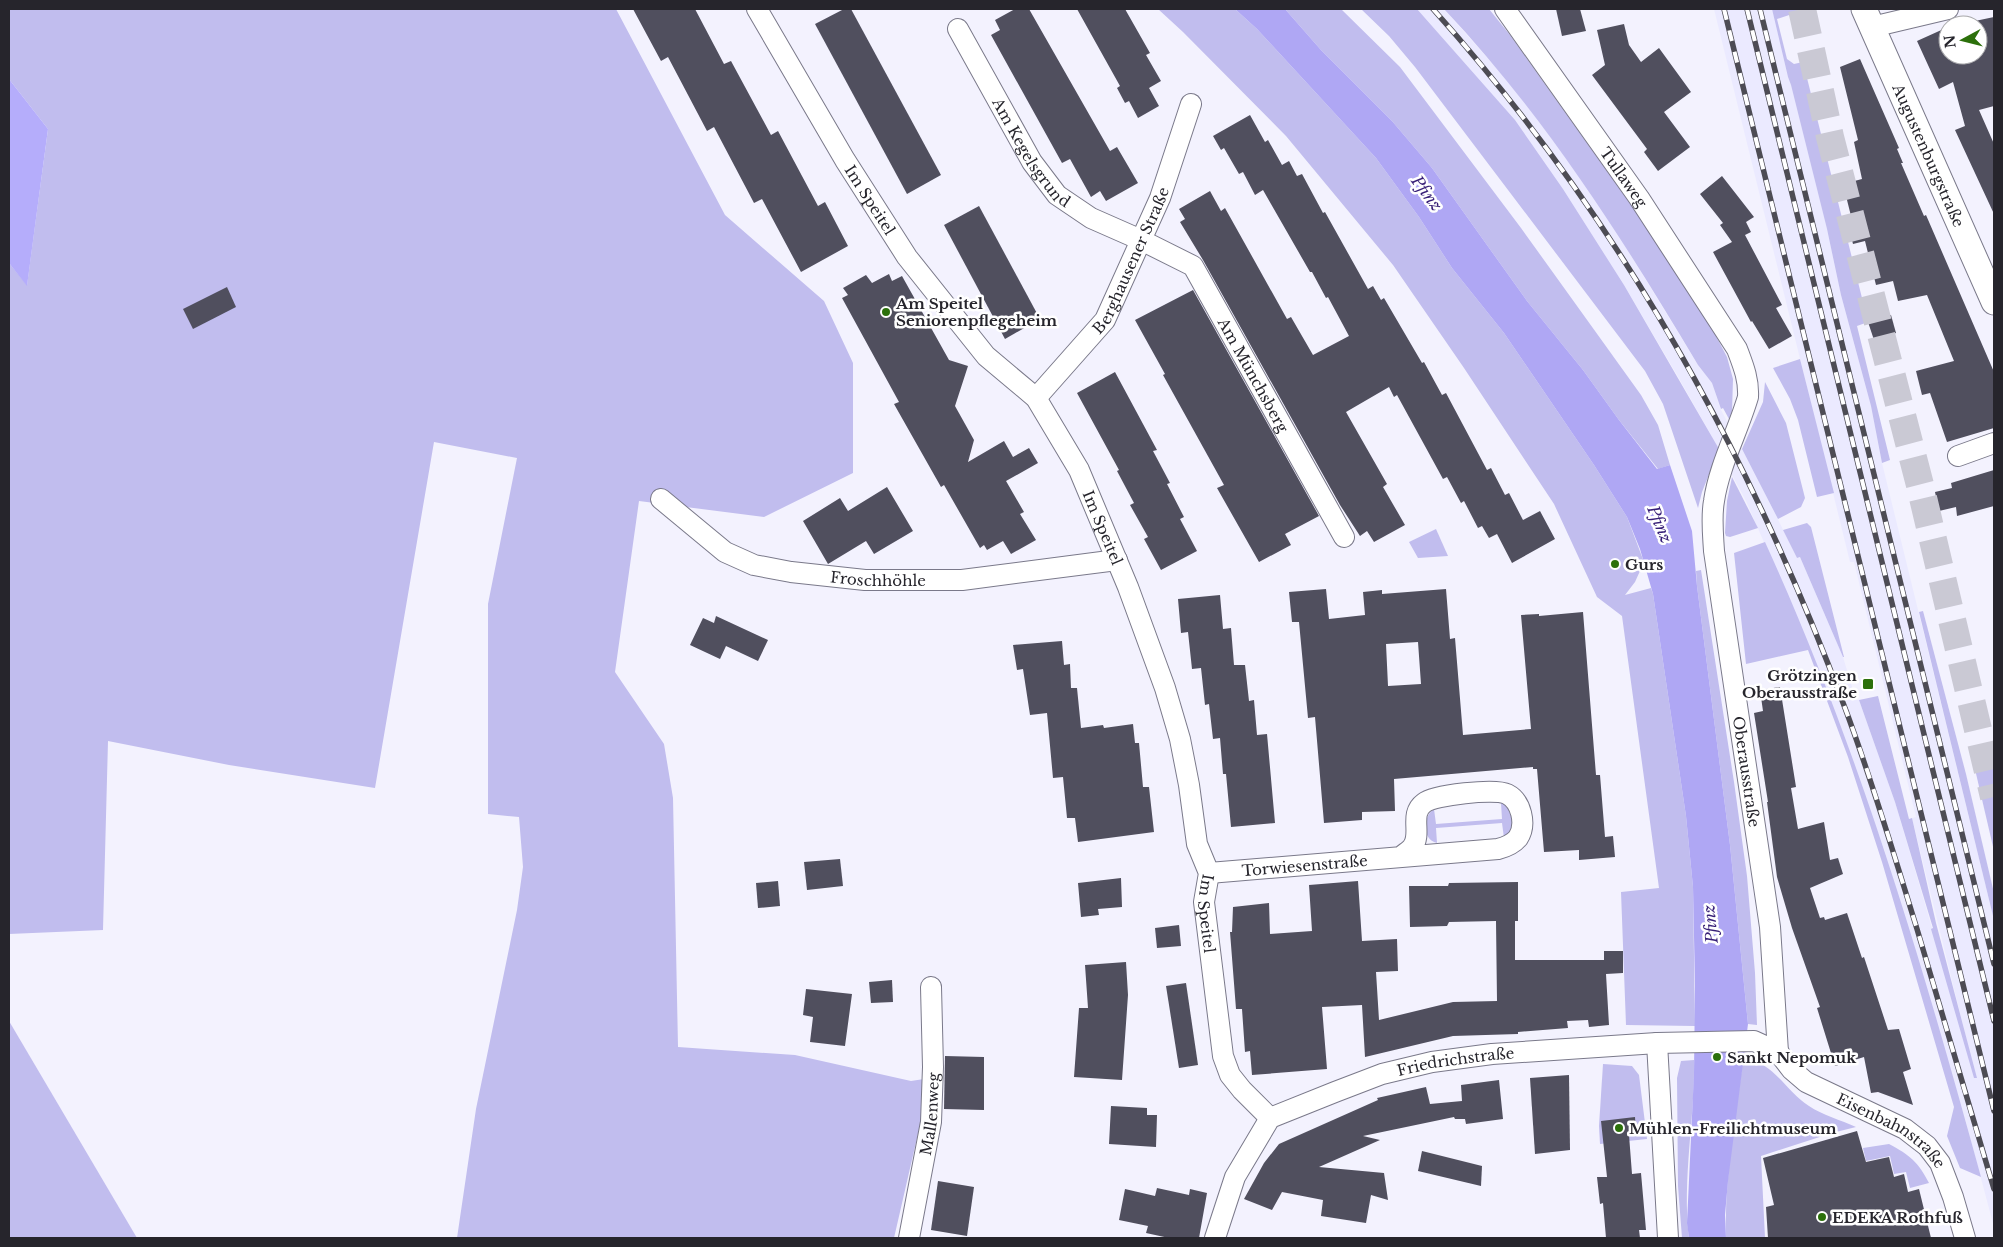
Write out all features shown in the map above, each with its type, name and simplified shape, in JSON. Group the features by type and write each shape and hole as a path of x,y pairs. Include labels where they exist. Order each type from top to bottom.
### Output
{"street":[{"name":"Im Speitel","path":"756,9 845,160 907,257 986,356 1036,398 1078,470 1117,560 1165,688 1180,739 1189,785 1197,844 1208,872 1204,902 1223,1056 1230,1075 1270,1118"},
{"name":"Tullaweg","path":"1505,9 1639,198 1737,349"},
{"path":"1868,18 1948,9"},
{"name":"Augustenburgstraße","path":"1868,18 1994,302"},
{"name":"Am Kegelsgrund","path":"958,29 1032,162 1057,195 1091,218 1141,240"},
{"name":"Berghausener Straße","path":"1036,398 1105,320 1160,198 1191,104"},
{"name":"Am Münchsberg","path":"1141,240 1193,266 1344,537"},
{"name":"Oberausstraße","path":"1737,349 1747,377 1748,397 1716,488 1713,532 1715,561 1770,927 1778,1052"},
{"path":"1958,456 1994,443"},
{"name":"Froschhöhle","path":"661,499 725,552 754,565 791,572 865,580 962,580 1117,560"},
{"name":"Torwiesenstraße","path":"1208,872 1498,849 1509,846 1518,837 1522,825 1521,808 1515,800 1506,793 1501,792 1439,796 1425,802 1418,808 1415,820 1417,837 1413,848 1402,856"},
{"name":"Mallenweg","path":"909,1238 930,1122 933,1067 931,987"},
{"name":"Friedrichstraße","path":"1270,1118 1382,1074 1432,1062 1492,1054 1657,1043 1754,1040 1778,1052"},
{"path":"1657,1043 1668,1238"},
{"name":"Eisenbahnstraße","path":"1778,1052 1792,1070 1806,1082 1905,1129 1927,1146 1940,1163 1953,1197 1965,1238"},
{"path":"1215,1238 1235,1177 1270,1118"}],"shaded area":[{"path":"9,9 616,9 725,215 824,301 853,363 853,473 764,517 639,501 615,672 664,744 673,798 678,1047 795,1055 911,1081 924,1079 925,1103 894,1238 457,1238 476,1109 517,910 523,867 519,817 488,814 488,604 517,458 434,442 375,788 229,765 108,741 103,930 9,934 9,263 27,285 48,129 9,79"},
{"path":"1158,9 1235,9 1257,29 1376,158 1419,217 1452,268 1504,333 1627,517 1644,562 1635,582 1625,595 1651,588 1653,594 1686,816 1693,887 1695,1026 1626,1025 1621,892 1659,888 1622,616 1597,597 1554,504 1393,265 1286,136"},
{"path":"1285,9 1341,9 1400,67 1521,228 1641,395 1658,425 1670,465 1658,469 1583,370 1527,301 1432,168 1392,121 1321,50"},
{"path":"1361,9 1417,9 1515,120 1563,189 1624,285 1719,449 1702,492 1698,508 1663,404 1645,371 1415,67 1389,36"},
{"path":"1417,9 1444,9 1507,80 1562,152 1619,236 1698,365 1712,383 1721,410 1797,558 1800,557 1843,657 1856,700 1859,700 1895,802 1976,1078 1912,818 1916,817 1854,562 1850,562 1714,9 1772,9 1827,229 1841,295 1871,406 1882,463 1994,920 1994,1227 1964,1115 1884,849 1810,648 1746,501 1677,375 1624,285 1563,189 1515,120"},
{"path":"1444,9 1489,9 1510,35 1693,292 1727,357 1733,379 1732,412 1729,419 1723,408 1721,409 1712,383 1698,365 1641,271 1581,180 1516,92"},
{"path":"1772,9 1807,9 1777,19 1787,59 1794,64 1803,62 1868,322 1857,326 1890,460 1882,463 1871,406 1841,295 1827,229"},
{"path":"9,79 48,129 27,286 9,263"},
{"path":"1800,359 1834,493 1817,497 1798,420 1790,399 1773,368"},
{"path":"1765,382 1786,423 1805,498 1801,507 1778,519 1742,449 1763,402"},
{"path":"1732,477 1758,528 1730,537 1726,536 1725,533 1727,501"},
{"path":"1807,523 1811,527 1844,657 1800,557 1797,558 1783,530"},
{"path":"1436,529 1448,556 1418,558 1409,542"},
{"path":"1765,542 1799,619 1859,775 1911,935 1981,1177 1960,1168 1947,1136 1954,1107 1882,862 1848,757 1808,650 1746,664 1734,553"},
{"path":"1701,570 1747,876 1757,1025 1748,1024 1730,845 1697,586 1696,571"},
{"path":"1923,611 1966,774 1994,893 1994,920 1919,612"},
{"path":"1878,696 1909,819 1912,818 1936,923 1977,1078 1974,1078 1931,929 1933,928 1895,802 1859,700"},
{"path":"1994,745 1994,851 1971,752"},
{"path":"1501,803 1504,803 1512,811 1514,828 1509,836 1504,838 1502,823 1436,828 1437,843 1428,837 1425,827 1426,822 1430,812 1434,809 1436,824 1502,819"},
{"path":"9,1021 137,1238 9,1238"},
{"path":"1743,1059 1763,1065 1801,1100 1814,1109 1856,1127 1761,1156 1765,1238 1726,1238 1731,1148"},
{"path":"1694,1060 1687,1194 1689,1238 1682,1238 1678,1186 1677,1078 1681,1061"},
{"path":"1603,1064 1632,1066 1639,1075 1647,1139 1600,1144 1599,1126"},
{"path":"1889,1144 1913,1160 1929,1183 1910,1188 1906,1172 1894,1174 1890,1156 1866,1161 1863,1148"}],"water":[{"name":"Pfinz","path":"1235,9 1285,9 1321,50 1392,121 1432,168 1527,301 1583,370 1657,469 1670,465 1692,531 1697,586 1730,845 1748,1024 1728,1181 1725,1215 1726,1238 1689,1238 1687,1223 1694,1073 1693,887 1686,816 1653,594 1640,549 1627,517 1594,465 1504,333 1452,268 1419,217 1376,158 1257,29"}],"building":[{"path":"633,9 695,9 724,64 731,61 771,135 778,131 818,206 825,202 848,246 801,272 762,199 754,203 714,127 707,131 668,57 661,61"},
{"path":"844,9 851,9 941,175 907,194 815,24"},
{"path":"1015,9 1029,9 1110,151 1117,147 1138,183 1106,201 1100,191 1091,197 1070,159 1062,163 991,35 1000,30 995,20"},
{"path":"1077,9 1125,9 1150,53 1146,55 1161,81 1149,88 1159,106 1138,118 1129,101 1125,103 1117,88 1120,86"},
{"path":"1556,9 1580,9 1586,31 1562,36"},
{"path":"1994,17 1994,106 1979,110 1994,144 1994,214 1955,130 1965,126 1953,82 1939,89 1917,41 1938,32 1938,65 1988,65 1988,18"},
{"path":"1624,24 1629,45 1641,62 1659,48 1691,92 1664,112 1690,147 1658,171 1644,152 1647,149 1592,75 1605,65 1597,30"},
{"path":"1860,59 1899,148 1897,149 1903,163 1901,163 1924,216 1926,215 1994,372 1994,428 1947,442 1930,393 1922,395 1916,371 1954,361 1927,295 1898,301 1893,281 1876,285 1865,241 1853,244 1848,225 1853,224 1843,184 1862,179 1854,142 1858,140 1840,67"},
{"path":"1250,115 1265,142 1268,140 1282,165 1289,161 1297,176 1302,174 1368,289 1373,286 1381,300 1384,298 1442,395 1446,393 1487,470 1491,468 1505,495 1509,493 1523,520 1540,511 1555,539 1512,563 1497,534 1489,538 1482,526 1478,528 1464,501 1461,503 1447,477 1443,479 1397,395 1394,397 1389,387 1346,412 1387,484 1383,487 1405,525 1374,542 1367,531 1360,536 1340,505 1180,222 1185,219 1179,209 1210,191 1221,211 1225,208 1287,319 1291,317 1313,355 1349,336 1328,297 1326,298 1312,272 1310,272 1263,190 1255,195 1243,172 1239,174 1224,148 1221,150 1213,136"},
{"path":"1722,176 1754,217 1746,222 1751,232 1745,235 1782,305 1776,308 1792,336 1769,349 1751,322 1713,252 1732,242 1720,225 1723,223 1700,194"},
{"path":"979,206 1040,319 1005,339 944,225"},
{"path":"889,274 892,281 902,276 949,360 968,366 955,406 974,440 968,462 1004,441 1013,457 1029,448 1038,463 1006,481 1024,512 1020,514 1036,540 1011,554 1003,541 987,550 984,545 980,548 944,485 941,487 894,404 899,402 842,298 848,295 843,288 866,275 872,283"},
{"path":"227,287 236,307 193,329 183,309"},
{"path":"1193,290 1319,516 1285,534 1291,545 1259,562 1217,488 1224,485 1135,320"},
{"path":"1891,315 1896,333 1874,340 1868,322"},
{"path":"1115,372 1157,450 1153,451 1170,483 1167,484 1184,517 1180,519 1197,551 1161,570 1144,539 1148,537 1130,505 1134,503 1117,471 1119,470 1077,393"},
{"path":"1994,470 1994,506 1957,516 1956,507 1939,511 1935,492 1952,488 1951,483"},
{"path":"887,487 913,531 874,554 866,541 828,564 803,521 840,498 848,511"},
{"path":"1326,589 1329,619 1365,615 1363,592 1382,590 1382,594 1446,589 1450,639 1455,638 1463,735 1531,729 1521,615 1539,614 1539,616 1583,612 1596,775 1600,775 1605,837 1613,836 1615,857 1579,860 1579,850 1544,852 1537,769 1533,769 1533,767 1394,779 1395,811 1362,812 1362,820 1324,823 1315,717 1308,718 1299,622 1292,622 1289,592","holes":["1418,642 1421,684 1388,686 1386,644"]},
{"path":"1220,595 1223,629 1231,628 1234,665 1245,665 1249,701 1254,700 1257,735 1267,734 1275,823 1231,827 1226,774 1223,774 1220,738 1213,739 1209,704 1205,705 1201,668 1192,669 1188,632 1181,633 1178,599"},
{"path":"716,616 768,640 758,661 726,646 720,659 690,645 703,618 714,623"},
{"path":"1062,641 1064,665 1070,664 1071,688 1077,688 1081,728 1103,725 1104,728 1133,724 1135,743 1139,743 1143,787 1149,787 1154,832 1078,842 1075,818 1067,818 1063,777 1053,778 1047,713 1030,715 1023,669 1017,670 1013,645"},
{"path":"1780,687 1796,787 1791,788 1798,829 1824,822 1830,860 1838,858 1843,874 1810,888 1820,918 1824,917 1825,920 1847,913 1888,1030 1899,1029 1911,1069 1903,1072 1913,1105 1878,1092 1871,1093 1864,1057 1835,1066 1817,1008 1820,1007 1792,928 1777,877 1768,802 1754,713 1763,711 1760,690"},
{"path":"840,859 843,886 807,890 804,862"},
{"path":"1121,878 1122,907 1098,909 1099,915 1081,917 1078,883"},
{"path":"778,881 780,906 758,908 756,883"},
{"path":"1358,881 1362,941 1397,939 1398,971 1376,972 1379,1020 1453,1002 1497,1001 1496,921 1449,922 1447,926 1410,927 1409,886 1448,886 1449,883 1518,882 1515,960 1604,960 1604,951 1623,951 1623,973 1606,974 1609,1025 1589,1027 1588,1020 1567,1021 1568,1028 1518,1032 1518,1034 1453,1036 1365,1057 1362,1005 1322,1007 1327,1069 1252,1075 1250,1051 1245,1052 1242,1009 1236,1009 1230,932 1232,932 1233,907 1269,903 1270,934 1312,931 1309,885"},
{"path":"1179,925 1181,946 1157,948 1155,928"},
{"path":"1126,962 1128,995 1122,1080 1074,1077 1079,1008 1088,1008 1085,965"},
{"path":"892,980 893,1002 871,1003 869,982"},
{"path":"1186,983 1198,1065 1179,1068 1166,986"},
{"path":"806,989 852,994 845,1046 810,1042 813,1017 803,1015"},
{"path":"945,1056 984,1057 984,1110 944,1109"},
{"path":"1569,1075 1570,1150 1535,1154 1530,1078"},
{"path":"1499,1080 1503,1119 1466,1124 1465,1119 1455,1119 1454,1117 1363,1136 1380,1140 1319,1167 1384,1173 1388,1200 1371,1195 1366,1223 1321,1216 1323,1200 1282,1192 1272,1210 1244,1199 1264,1163 1279,1144 1378,1100 1377,1098 1426,1087 1430,1104 1462,1101 1461,1085"},
{"path":"1111,1106 1147,1108 1147,1115 1157,1115 1156,1147 1109,1144"},
{"path":"1635,1117 1636,1134 1629,1135 1632,1174 1641,1173 1646,1230 1639,1230 1640,1238 1606,1238 1603,1203 1600,1204 1597,1177 1607,1177 1601,1121"},
{"path":"1857,1131 1866,1162 1889,1157 1894,1177 1904,1174 1908,1192 1919,1189 1931,1238 1768,1238 1766,1207 1774,1205 1763,1158"},
{"path":"1422,1151 1482,1166 1481,1186 1418,1171"},
{"path":"938,1181 974,1187 967,1236 931,1230"},
{"path":"1157,1188 1189,1195 1190,1189 1207,1193 1199,1238 1169,1238 1146,1233 1148,1226 1119,1220 1125,1189 1155,1196"}],"tunnel":[{"path":"1802,9 1830,137 1920,485 1994,797"}],"railway":[{"path":"1433,9 1499,87 1561,168 1618,252 1672,339 1721,428 1766,520 1807,613 1845,708 1864,762 1917,929 1994,1189"},
{"path":"1724,9 1994,1111"},
{"path":"1747,9 1994,1021"},
{"path":"1760,9 1994,964"}],"place":[{"name":"Am Speitel Seniorenpflegeheim","path":"886,312"},
{"name":"Gurs","path":"1615,564"},
{"name":"Grötzingen Oberausstraße","path":"1868,684"},
{"name":"Sankt Nepomuk","path":"1717,1057"},
{"name":"Mühlen-Freilichtmuseum","path":"1619,1128"},
{"name":"EDEKA Rothfuß","path":"1822,1217"}]}
